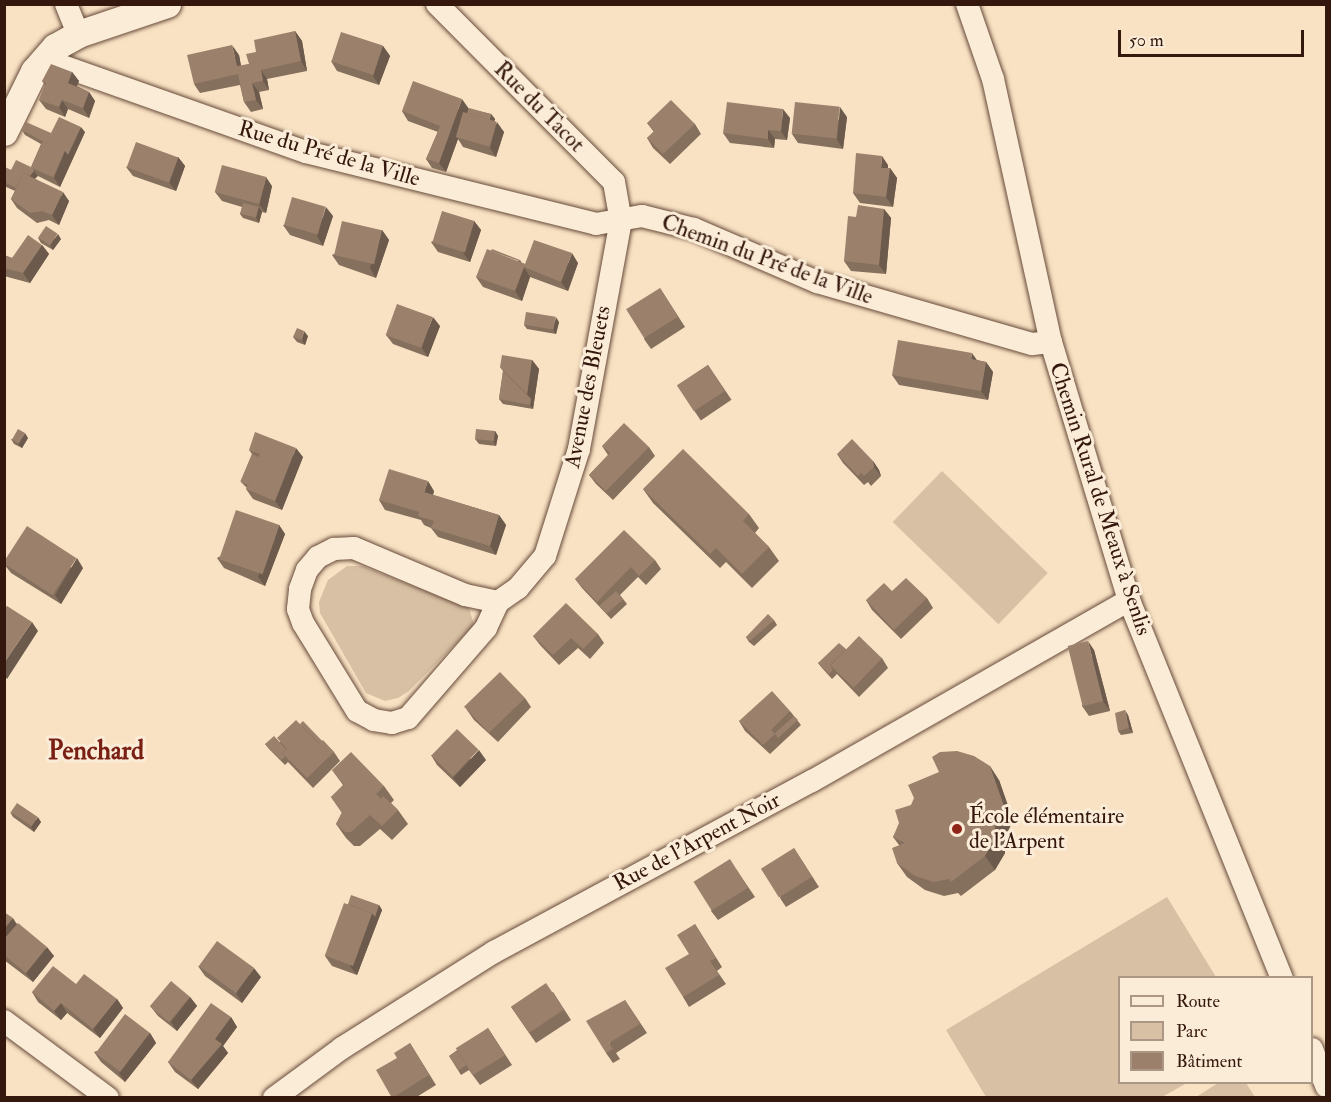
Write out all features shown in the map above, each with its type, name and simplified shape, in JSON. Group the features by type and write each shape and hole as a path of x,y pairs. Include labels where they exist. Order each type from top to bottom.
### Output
{"street":[{"path":"66,4 78,34"},
{"path":"4,132 43,59 78,34 167,4"},
{"name":"Rue du Tacot","path":"438,4 614,182 621,220"},
{"name":"Chemin Rural de Meaux à Senlis","path":"967,4 993,79 1051,342 1129,600 1281,976"},
{"name":"Rue du Pré de la Ville","path":"43,59 306,152 596,224 621,220"},
{"name":"Chemin du Pré de la Ville","path":"621,220 642,216 694,229 817,282 1032,344 1051,342"},
{"name":"Avenue des Bleuets","path":"498,602 465,595 354,548 334,549 318,557 307,570 300,589 298,609 303,623 357,711 374,720 392,723 408,717 486,628 498,602 518,588 545,556 549,545 579,449 621,220"},
{"name":"Rue de l'Arpent Noir","path":"274,1098 342,1048 494,952 812,781 1129,600"},
{"path":"4,1022 108,1098"},
{"path":"1313,1054 1326,1086"}],"green space":[{"path":"942,471 1048,573 998,624 893,522"},
{"path":"347,566 362,566 469,608 474,625 409,691 398,698 385,701 366,693 320,613 319,602 328,580"},
{"path":"1167,897 1215,976 1118,976 1118,1084 1185,1084 1162,1097 986,1097 946,1030"},
{"path":"1216,1084 1247,1084 1255,1097 1196,1097"}],"building":[{"path":"295,31 301,61 261,70 263,81 252,83 256,100 244,102 238,74 194,84 187,55 232,45 237,66 249,64 246,54 256,52 254,40"},
{"path":"341,32 383,46 373,75 331,61"},
{"path":"51,64 72,72 68,83 89,92 83,108 62,100 59,107 39,100 46,83 42,81"},
{"path":"413,81 462,99 439,163 426,159 440,126 402,111"},
{"path":"671,100 695,124 663,154 647,138 654,131 647,123"},
{"path":"727,102 783,109 781,131 768,130 768,139 723,133"},
{"path":"795,102 840,107 836,139 792,134"},
{"path":"469,108 491,114 490,120 467,113"},
{"path":"463,112 497,122 489,147 456,137"},
{"path":"59,117 81,127 68,155 65,151 22,130 26,122 51,133"},
{"path":"43,141 65,151 53,177 31,167"},
{"path":"136,142 178,157 169,183 127,167"},
{"path":"856,153 882,156 881,168 890,168 886,197 853,193"},
{"path":"16,160 33,168 34,171 30,176 23,173 16,188 4,182 5,167 11,170"},
{"path":"222,165 266,177 259,204 215,192"},
{"path":"23,173 63,192 52,215 42,211 30,213 11,199"},
{"path":"292,197 326,207 318,235 284,225"},
{"path":"243,203 259,207 256,218 240,214"},
{"path":"858,205 884,209 879,265 844,261 848,216 856,217"},
{"path":"442,211 475,221 465,252 432,243"},
{"path":"342,221 382,230 374,264 334,255"},
{"path":"46,226 58,234 50,245 38,238"},
{"path":"28,235 42,245 23,273 4,268 4,255 12,258"},
{"path":"534,240 572,253 561,282 524,267 515,291 476,277 487,249 525,264"},
{"path":"492,249 520,260 491,251"},
{"path":"660,288 678,317 644,338 626,309"},
{"path":"397,304 433,317 421,348 386,335"},
{"path":"526,312 556,317 554,330 524,325"},
{"path":"297,328 304,331 302,340 293,337"},
{"path":"898,340 972,353 971,359 986,362 981,391 892,375"},
{"path":"502,355 532,360 527,394 500,367"},
{"path":"708,365 725,391 694,411 677,385"},
{"path":"503,371 531,399 530,405 499,399"},
{"path":"624,423 649,447 606,491 589,475 610,453 602,446"},
{"path":"18,429 25,433 19,443 12,439"},
{"path":"476,429 495,431 494,441 475,439"},
{"path":"255,432 296,448 275,501 246,489 260,454 249,450"},
{"path":"852,439 873,461 874,467 864,476 861,473 858,476 837,454"},
{"path":"683,449 749,514 743,521 769,547 742,574 716,548 710,554 643,489"},
{"path":"252,454 259,457 248,485 240,482"},
{"path":"389,469 428,481 424,492 499,515 490,546 431,528 434,521 418,516 419,512 379,500"},
{"path":"236,510 279,525 263,574 219,559"},
{"path":"27,526 76,558 53,595 4,564"},
{"path":"624,530 655,560 639,576 631,567 597,602 575,579"},
{"path":"906,578 927,598 894,630 866,600 884,583 892,591"},
{"path":"616,591 623,599 607,614 599,605"},
{"path":"566,603 598,634 583,649 571,638 553,655 533,636"},
{"path":"7,606 32,622 4,663 4,609"},
{"path":"768,614 774,620 750,641 746,637"},
{"path":"859,636 882,658 854,688 831,665"},
{"path":"1088,641 1103,701 1083,706 1068,646"},
{"path":"839,643 846,649 830,665 833,670 829,674 818,663"},
{"path":"500,672 525,698 489,733 464,707"},
{"path":"772,691 790,711 771,730 775,734 763,745 739,721"},
{"path":"1125,710 1129,728 1118,731 1115,713"},
{"path":"794,716 798,720 778,738 774,734"},
{"path":"296,720 319,744 323,740 334,752 307,778 282,753 287,749 277,738"},
{"path":"303,721 322,741 320,744 300,724"},
{"path":"457,729 479,750 453,776 431,756"},
{"path":"274,736 286,749 282,753 285,757 281,760 265,744"},
{"name":"École élémentaire de l'Arpent","path":"957,751 974,756 990,766 1004,806 995,824 995,839 985,856 951,882 949,879 934,882 915,876 897,863 892,848 905,843 893,837 899,823 895,810 911,805 914,798 908,785 939,772 932,757 940,752"},
{"path":"351,752 384,786 376,794 381,799 383,796 398,810 382,826 370,815 351,832 345,832 336,824 342,812 331,797 344,785 332,770"},
{"path":"17,803 38,817 32,826 11,812"},
{"path":"794,848 812,877 779,898 761,869"},
{"path":"730,859 748,888 712,911 694,882"},
{"path":"351,895 379,905 375,917 372,913 348,904"},
{"path":"344,903 372,913 353,966 325,956"},
{"path":"4,912 13,918 4,929"},
{"path":"18,923 47,947 26,973 4,955 4,939"},
{"path":"695,924 716,958 710,961 719,975 683,997 665,968 689,954 677,935"},
{"path":"217,941 254,968 236,993 199,966"},
{"path":"53,966 76,984 84,974 117,999 93,1029 61,1003 54,1011 32,992"},
{"path":"171,981 190,997 169,1022 150,1006"},
{"path":"546,983 564,1010 529,1033 511,1006"},
{"path":"625,1000 640,1024 609,1043 613,1049 606,1053 586,1021"},
{"path":"211,1003 231,1017 215,1039 222,1044 191,1080 168,1062"},
{"path":"125,1014 150,1033 120,1072 96,1053"},
{"path":"488,1028 505,1055 473,1075 456,1048"},
{"path":"410,1043 429,1075 392,1098 376,1070 397,1058 394,1053"},
{"path":"457,1051 466,1065 459,1070 449,1056"}],"place":[{"name":"École élémentaire de l'Arpent","path":"957,829"}],"district":[{"name":"Penchard","path":"96,752"}]}
